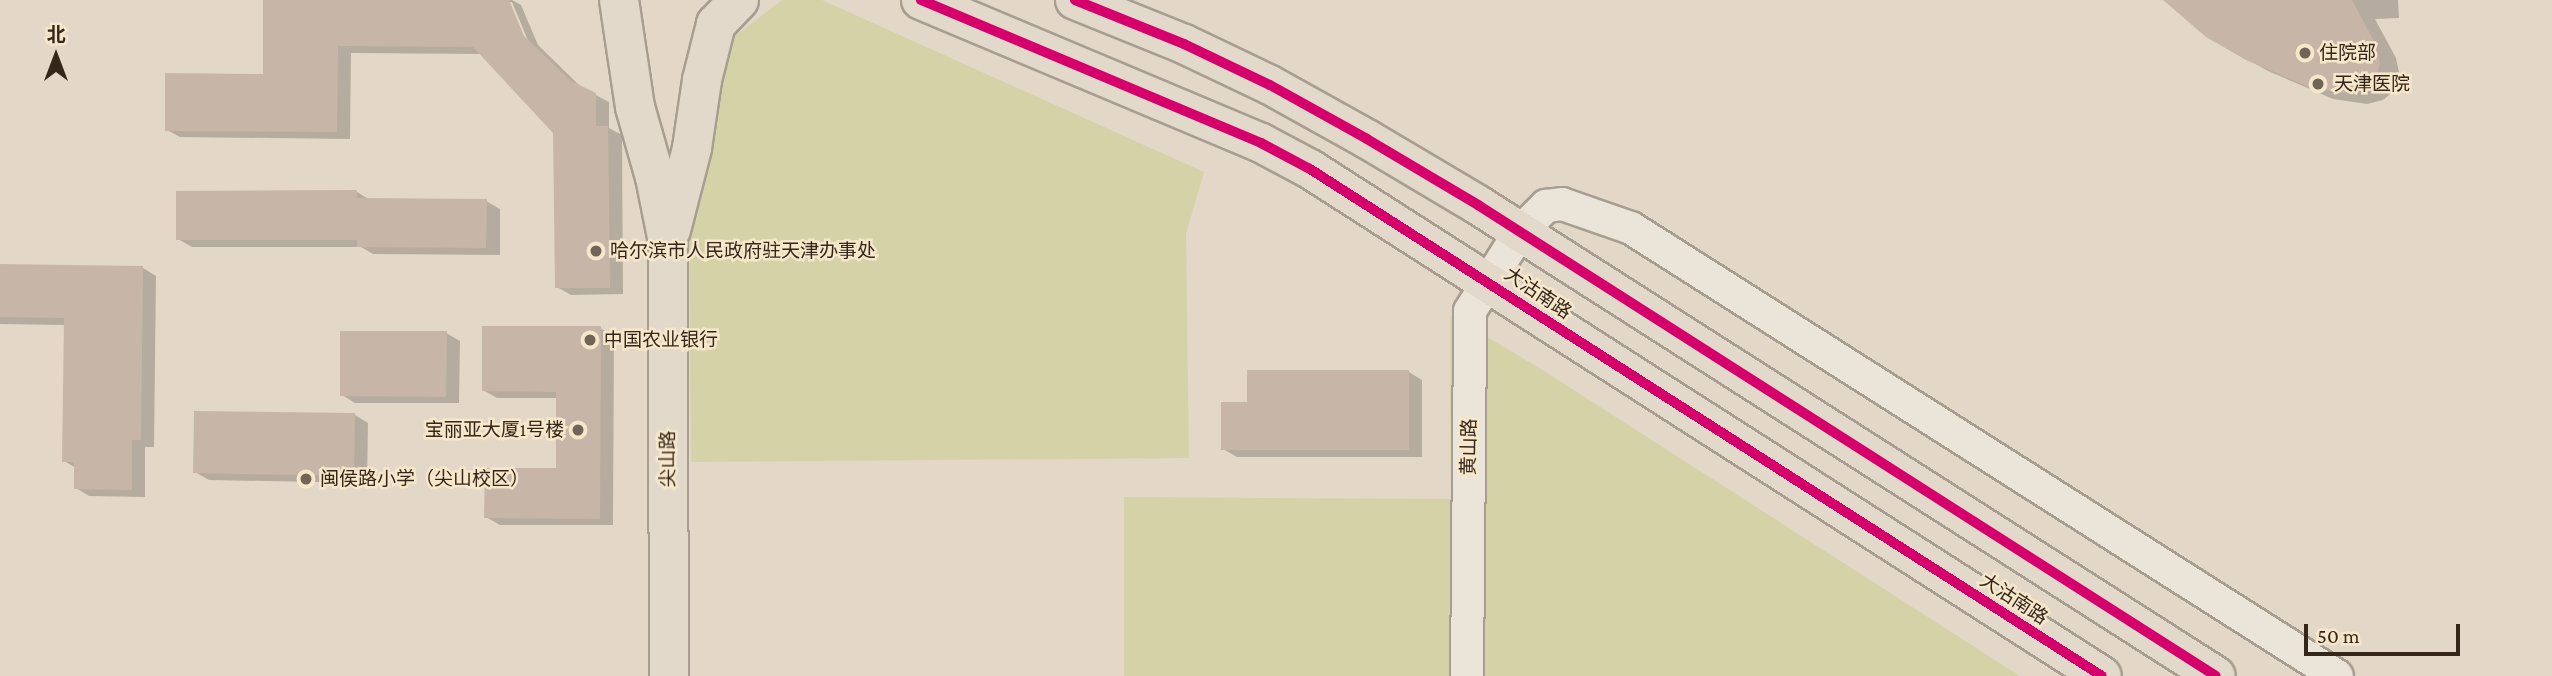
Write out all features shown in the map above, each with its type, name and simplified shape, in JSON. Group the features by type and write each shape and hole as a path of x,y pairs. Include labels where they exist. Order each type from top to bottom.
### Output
{"main road":[{"name":"尖山路","path":"619,0 635,107 655,177 668,243 669,676"},
{"name":"尖山路","path":"668,243 692,148 702,80 716,24 740,0"},
{"name":"大沽南路","path":"921,0 1261,144 1352,194 2102,676"},
{"name":"大沽南路","path":"1075,0 1184,44 1269,85 1367,139 1520,232 2216,676"},
{"path":"1117,0 1184,44"}],"street":[{"name":"黄山路","path":"1467,676 1470,311 1520,232 1546,206 1562,204 1631,228 2337,676"}],"shaded area":[{"path":"782,0 822,0 1204,172 1186,234 1189,458 691,462 689,220 723,45"},
{"path":"1450,315 1541,369 2020,676 1124,676 1124,497 1451,499"}],"building":[{"path":"263,0 509,0 524,36 571,81 596,93 596,126 608,126 610,288 555,288 553,133 473,47 338,46 337,132 165,131 165,73 263,74"},
{"name":"住院部","path":"2163,0 2352,0 2376,45 2380,64 2375,79 2362,89 2345,93 2311,88 2246,60 2206,37"},
{"path":"357,190 357,198 487,199 486,248 357,247 357,240 176,240 176,191"},
{"path":"0,264 143,266 141,440 132,440 132,490 74,489 74,462 62,462 64,318 0,317"},
{"name":"宝丽亚大厦1号楼","path":"482,326 601,326 600,519 484,518 485,468 556,468 556,392 482,391"},
{"path":"340,331 447,331 446,397 340,396"},
{"path":"1247,370 1409,370 1409,450 1221,450 1221,402 1247,402"},
{"path":"194,411 355,413 354,476 193,473"}],"cycle path":[{"path":"921,0 1261,143 1310,169 2102,676"},
{"path":"1075,0 1184,44 1270,85 1367,139 1478,205 2216,676"}],"place":[{"name":"住院部","path":"2305,53"},
{"name":"天津医院","path":"2318,84"},
{"name":"哈尔滨市人民政府驻天津办事处","path":"596,251"},
{"name":"中国农业银行","path":"590,340"},
{"name":"宝丽亚大厦1号楼","path":"578,430"},
{"name":"闽侯路小学（尖山校区）","path":"306,479"}]}
